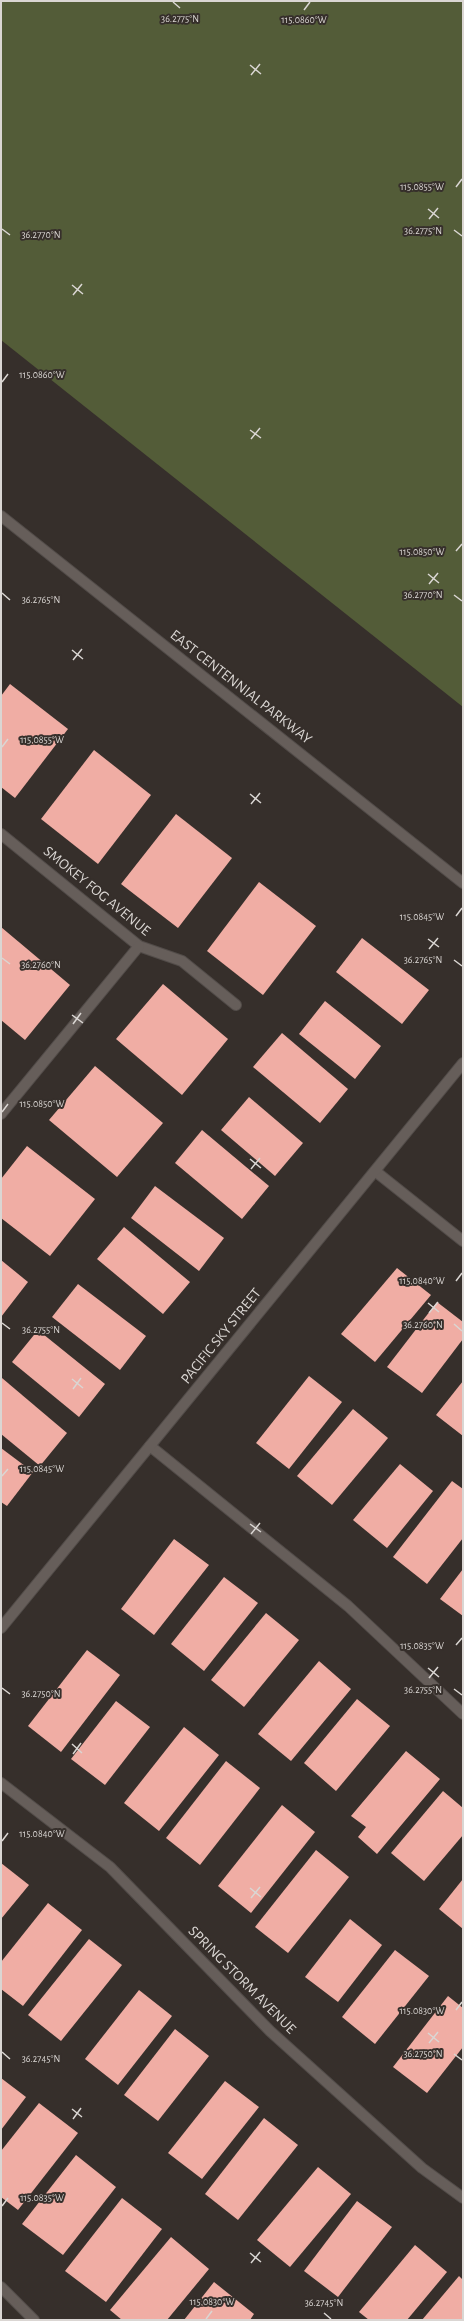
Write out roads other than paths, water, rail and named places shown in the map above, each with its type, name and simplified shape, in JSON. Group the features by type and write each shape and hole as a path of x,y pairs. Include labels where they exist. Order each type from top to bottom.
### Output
{"street":[{"name":"EAST CENTENNIAL PARKWAY","path":"1,516 463,883"},
{"name":"SMOKEY FOG AVENUE","path":"1,834 139,946 182,961 236,1004"},
{"path":"1,1114 139,946"},
{"name":"PACIFIC SKY STREET","path":"1,1628 463,1063"},
{"path":"375,1171 463,1241"},
{"path":"150,1446 348,1606 463,1714"},
{"name":"SPRING STORM AVENUE","path":"1,1783 110,1867 270,2031 422,2168 463,2198"},
{"path":"1,2287 34,2320"}]}
